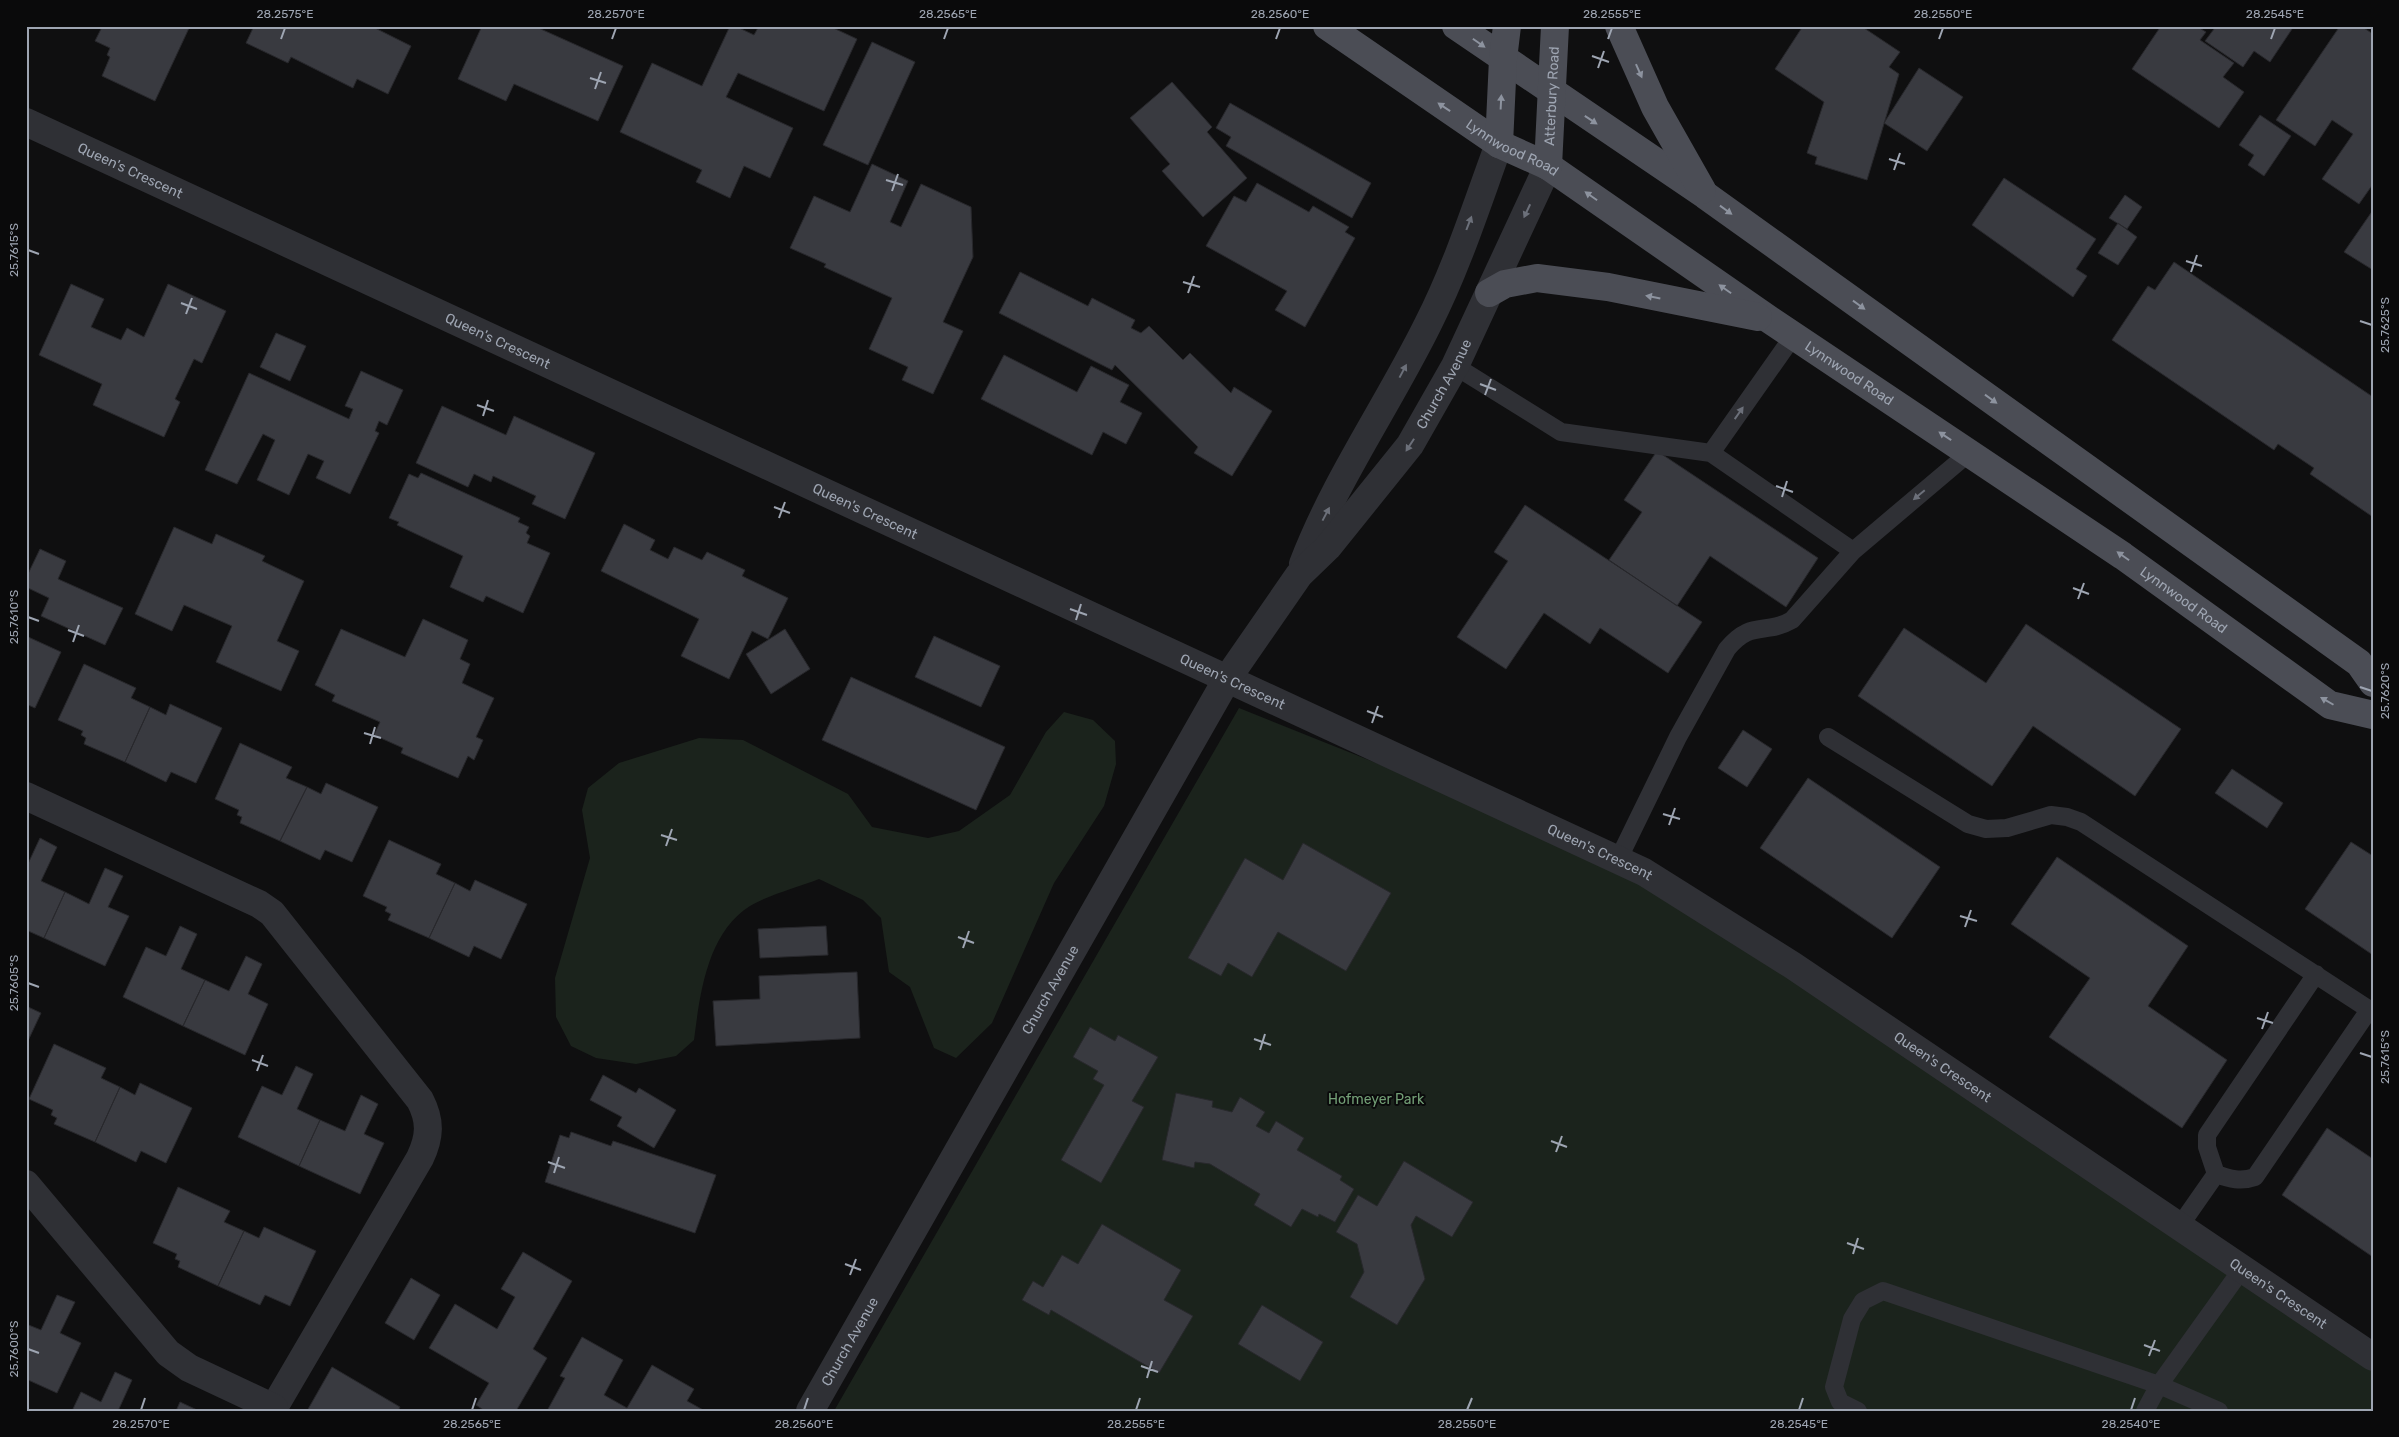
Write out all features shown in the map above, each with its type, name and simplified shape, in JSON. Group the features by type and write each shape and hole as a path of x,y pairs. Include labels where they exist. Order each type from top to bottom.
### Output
{"main road":[{"name":"Lynnwood Road","path":"1326,26 1499,144 1548,166 1770,320 2123,556 2330,704 2373,715"},
{"path":"1456,26 1551,93 1705,195 2359,663 2373,683"},
{"path":"1499,144 1503,59 1507,26"},
{"name":"Atterbury Road","path":"1548,166 1555,26"},
{"path":"1619,26 1655,107 1705,195"},
{"path":"1489,293 1506,284 1537,278 1608,287 1770,320"}],"street":[{"name":"Queen's Crescent","path":"26,122 1618,860 1670,887 1792,965 2373,1357"},
{"name":"Church Avenue","path":"810,1411 1228,679 1299,574 1314,536 1363,440 1429,323 1448,280 1499,144"},
{"name":"Church Avenue","path":"1299,574 1328,547 1410,445 1455,366 1548,166"},
{"path":"26,796 259,904 272,913 420,1100 426,1112 429,1131 420,1158 273,1409 189,1368 168,1353 26,1184"}],"lane":[{"path":"1711,452 1794,335"},
{"path":"1455,366 1561,432 1711,452 1853,550"},
{"path":"1618,860 1678,737 1727,649 1738,637 1751,629 1781,626 1792,620 1853,550 1969,453"},
{"path":"1828,738 1968,824 1986,829 2007,828 2051,815 2067,817 2081,822 2371,1011 2259,1173 2246,1180 2216,1174"},
{"path":"2216,1174 2207,1147 2207,1135 2316,974"},
{"path":"2178,1227 2216,1174"},
{"path":"2145,1411 2159,1385 2242,1269"},
{"path":"1858,1411 1840,1402 1834,1387 1852,1319 1863,1301 1883,1290 2159,1385 2219,1411"}],"green space":[{"name":"Hofmeyer Park","path":"1239,708 1618,860 2373,1354 2373,1411 834,1411"},
{"path":"1064,712 1093,720 1115,741 1116,764 1104,806 1054,883 992,1023 956,1058 934,1048 910,987 889,972 881,918 863,900 819,879 757,902 735,918 715,948 708,966 699,1003 694,1040 676,1056 636,1064 596,1058 571,1046 556,1017 555,978 590,858 582,810 588,788 619,763 699,738 743,740 848,794 872,827 928,838 959,831 1010,795 1046,732"}],"building":[{"path":"99,26 190,26 155,101 102,76 110,57 107,55 110,48 95,41 102,27"},
{"path":"254,26 371,26 411,46 388,94 357,79 353,88 291,57 288,63 246,43"},
{"path":"482,26 534,26 623,66 598,121 514,84 506,101 458,79"},
{"path":"730,26 735,26 754,35 759,26 829,26 857,39 824,111 738,73 726,97 793,128 770,178 744,166 730,198 696,182 702,170 620,132 652,63 702,86"},
{"path":"1803,26 1861,26 1900,52 1889,67 1899,74 1867,180 1815,164 1817,157 1807,153 1824,102 1775,69"},
{"path":"2161,26 2196,26 2206,32 2200,40 2234,63 2223,77 2244,92 2219,128 2132,69"},
{"path":"2210,26 2294,26 2270,62 2254,51 2243,67 2205,41 2214,29"},
{"path":"2340,26 2361,26 2373,34 2373,184 2359,204 2322,179 2353,134 2332,120 2315,146 2276,120"},
{"path":"872,42 915,62 868,165 823,145"},
{"path":"1919,68 1963,97 1927,151 1884,123"},
{"path":"1172,82 1212,127 1207,132 1247,178 1203,217 1162,171 1170,164 1130,118"},
{"path":"1230,103 1371,183 1352,218 1226,146 1231,137 1216,128"},
{"path":"2260,115 2291,136 2264,176 2248,165 2254,155 2239,145"},
{"path":"872,164 908,181 890,222 901,227 921,184 971,207 973,257 943,322 963,331 933,394 902,380 908,367 869,349 892,298 824,267 826,264 790,248 814,196 850,212"},
{"path":"2004,178 2096,239 2076,269 2087,276 2073,297 1972,225"},
{"path":"1257,183 1309,212 1313,206 1349,227 1345,232 1355,238 1305,327 1275,310 1287,291 1206,246 1234,196 1246,202"},
{"path":"2125,195 2142,207 2127,229 2109,218"},
{"path":"2373,210 2373,270 2344,252"},
{"path":"2118,223 2137,237 2118,265 2098,253"},
{"path":"2174,262 2373,397 2373,517 2310,474 2314,468 2278,444 2274,450 2112,340 2148,286 2155,290"},
{"path":"1020,272 1088,306 1092,298 1135,320 1131,328 1141,333 1149,326 1183,360 1190,353 1231,393 1234,387 1272,411 1232,476 1194,453 1198,447 1115,365 1112,370 999,313"},
{"path":"71,284 104,299 91,327 121,340 127,328 144,337 168,284 226,311 202,363 194,359 175,399 180,402 164,437 93,405 102,384 39,355"},
{"path":"276,333 306,346 290,381 260,367"},
{"path":"1004,355 1077,392 1091,366 1129,385 1120,402 1142,413 1126,444 1103,432 1092,455 981,399"},
{"path":"361,371 403,390 387,425 379,421 375,431 379,433 350,494 316,478 324,461 308,454 289,495 257,480 275,440 263,434 237,484 205,470 249,373 349,419 353,409 345,406"},
{"path":"442,406 506,435 514,416 595,453 565,519 532,504 536,496 493,476 491,482 474,474 468,487 416,463"},
{"path":"1657,451 1818,558 1786,607 1710,556 1677,606 1609,560 1642,512 1624,500"},
{"path":"421,473 520,518 518,522 529,527 526,533 530,536 527,543 550,553 523,613 486,596 483,602 450,587 463,556 397,525 399,522 389,518 409,474 418,478"},
{"path":"1525,505 1702,622 1668,673 1600,628 1590,644 1544,613 1506,669 1457,637 1508,561 1494,552"},
{"path":"624,524 655,540 650,550 668,559 674,547 702,560 707,552 745,570 742,576 788,598 768,639 752,631 729,679 681,656 699,619 601,571"},
{"path":"174,527 212,544 216,534 265,556 262,561 304,581 277,641 299,651 281,691 216,662 232,626 184,605 172,631 135,614"},
{"path":"40,549 66,561 58,579 123,608 105,645 41,616 49,598 26,587 26,578"},
{"path":"423,619 468,640 460,659 470,664 462,683 494,698 476,737 483,740 474,760 468,756 458,778 401,753 403,748 374,735 380,722 332,701 335,695 315,685 341,629 405,657"},
{"path":"2026,624 2181,729 2135,796 2033,726 1992,786 1858,696 1904,628 1986,683"},
{"path":"785,629 810,669 771,694 746,654"},
{"path":"26,636 61,652 35,708 26,704"},
{"path":"934,636 1000,666 981,707 915,677"},
{"path":"84,664 136,688 131,698 150,707 125,762 84,744 86,738 81,735 83,731 58,720"},
{"path":"851,677 1005,747 976,810 822,740"},
{"path":"170,704 222,728 196,783 171,772 166,782 125,762 150,707 166,715"},
{"path":"1743,730 1772,749 1747,787 1718,768"},
{"path":"240,743 292,767 286,778 307,787 280,841 240,823 242,817 237,815 239,810 215,799"},
{"path":"2232,769 2283,803 2267,828 2215,793"},
{"path":"1808,778 1940,867 1892,938 1760,848"},
{"path":"326,783 378,807 352,862 325,850 320,860 280,841 307,787 321,794"},
{"path":"40,838 57,847 41,881 65,892 44,938 26,930 26,868"},
{"path":"389,840 441,864 436,874 455,883 429,938 388,920 391,914 385,911 387,907 363,896"},
{"path":"2351,842 2373,856 2373,955 2305,909"},
{"path":"1303,843 1391,893 1346,971 1278,932 1252,977 1228,963 1221,976 1188,958 1245,858 1283,880"},
{"path":"2057,857 2188,946 2148,1006 2227,1060 2182,1128 2049,1037 2090,978 2011,924"},
{"path":"105,868 123,876 108,907 129,916 105,966 44,938 65,892 89,904"},
{"path":"475,880 527,904 501,959 474,946 469,957 429,938 455,883 470,891"},
{"path":"180,926 197,934 181,969 205,980 183,1026 123,997 146,947 166,956"},
{"path":"826,926 828,955 760,958 758,929"},
{"path":"246,956 262,964 248,994 268,1004 245,1055 183,1026 205,980 229,991"},
{"path":"857,972 860,1038 716,1046 713,1001 760,999 759,976"},
{"path":"26,1006 41,1013 26,1045"},
{"path":"1090,1027 1115,1041 1118,1035 1158,1057 1132,1101 1144,1107 1101,1183 1061,1160 1104,1085 1093,1079 1098,1071 1073,1057"},
{"path":"54,1044 106,1068 101,1078 120,1087 95,1142 54,1124 57,1118 51,1115 53,1110 29,1099"},
{"path":"296,1066 313,1074 297,1109 320,1120 299,1166 238,1137 262,1086 282,1095"},
{"path":"603,1075 636,1093 639,1088 676,1110 654,1148 617,1126 622,1117 590,1100"},
{"path":"140,1083 192,1108 166,1163 141,1151 136,1162 95,1142 120,1087 135,1095"},
{"path":"1176,1093 1213,1101 1212,1107 1232,1112 1240,1097 1265,1112 1256,1126 1269,1133 1276,1121 1304,1138 1297,1150 1342,1176 1340,1180 1354,1189 1335,1222 1319,1214 1318,1217 1302,1209 1291,1227 1254,1205 1260,1194 1210,1164 1195,1162 1194,1168 1162,1160"},
{"path":"361,1095 378,1104 364,1134 384,1143 360,1194 299,1166 320,1120 345,1131"},
{"path":"2327,1128 2373,1159 2373,1257 2282,1195"},
{"path":"571,1132 611,1146 613,1141 716,1175 695,1233 545,1182 560,1135 569,1138"},
{"path":"1404,1161 1473,1202 1452,1237 1416,1216 1411,1225 1425,1279 1397,1325 1350,1297 1364,1272 1357,1244 1336,1232 1358,1195 1377,1206"},
{"path":"178,1187 230,1211 224,1222 244,1231 218,1286 178,1267 180,1261 175,1259 177,1254 153,1243"},
{"path":"1102,1224 1181,1270 1164,1300 1193,1316 1159,1373 1051,1310 1049,1315 1022,1300 1033,1281 1043,1287 1062,1255 1078,1264"},
{"path":"264,1227 316,1251 290,1306 265,1295 260,1305 218,1286 244,1231 259,1238"},
{"path":"523,1252 572,1281 533,1349 547,1358 516,1411 485,1411 476,1405 489,1383 429,1348 455,1304 497,1329 515,1297 501,1289"},
{"path":"411,1278 440,1295 414,1340 385,1323"},
{"path":"57,1295 75,1302 60,1333 81,1343 57,1393 26,1379 26,1324 41,1330"},
{"path":"1262,1305 1323,1342 1300,1381 1238,1344"},
{"path":"582,1337 623,1360 604,1395 627,1408 652,1365 694,1389 687,1401 705,1411 547,1411 565,1378 560,1376"},
{"path":"332,1367 400,1407 398,1411 307,1411"},
{"path":"115,1372 132,1380 118,1411 72,1411 81,1392 101,1402"},
{"path":"180,1402 197,1410 176,1411"}]}
